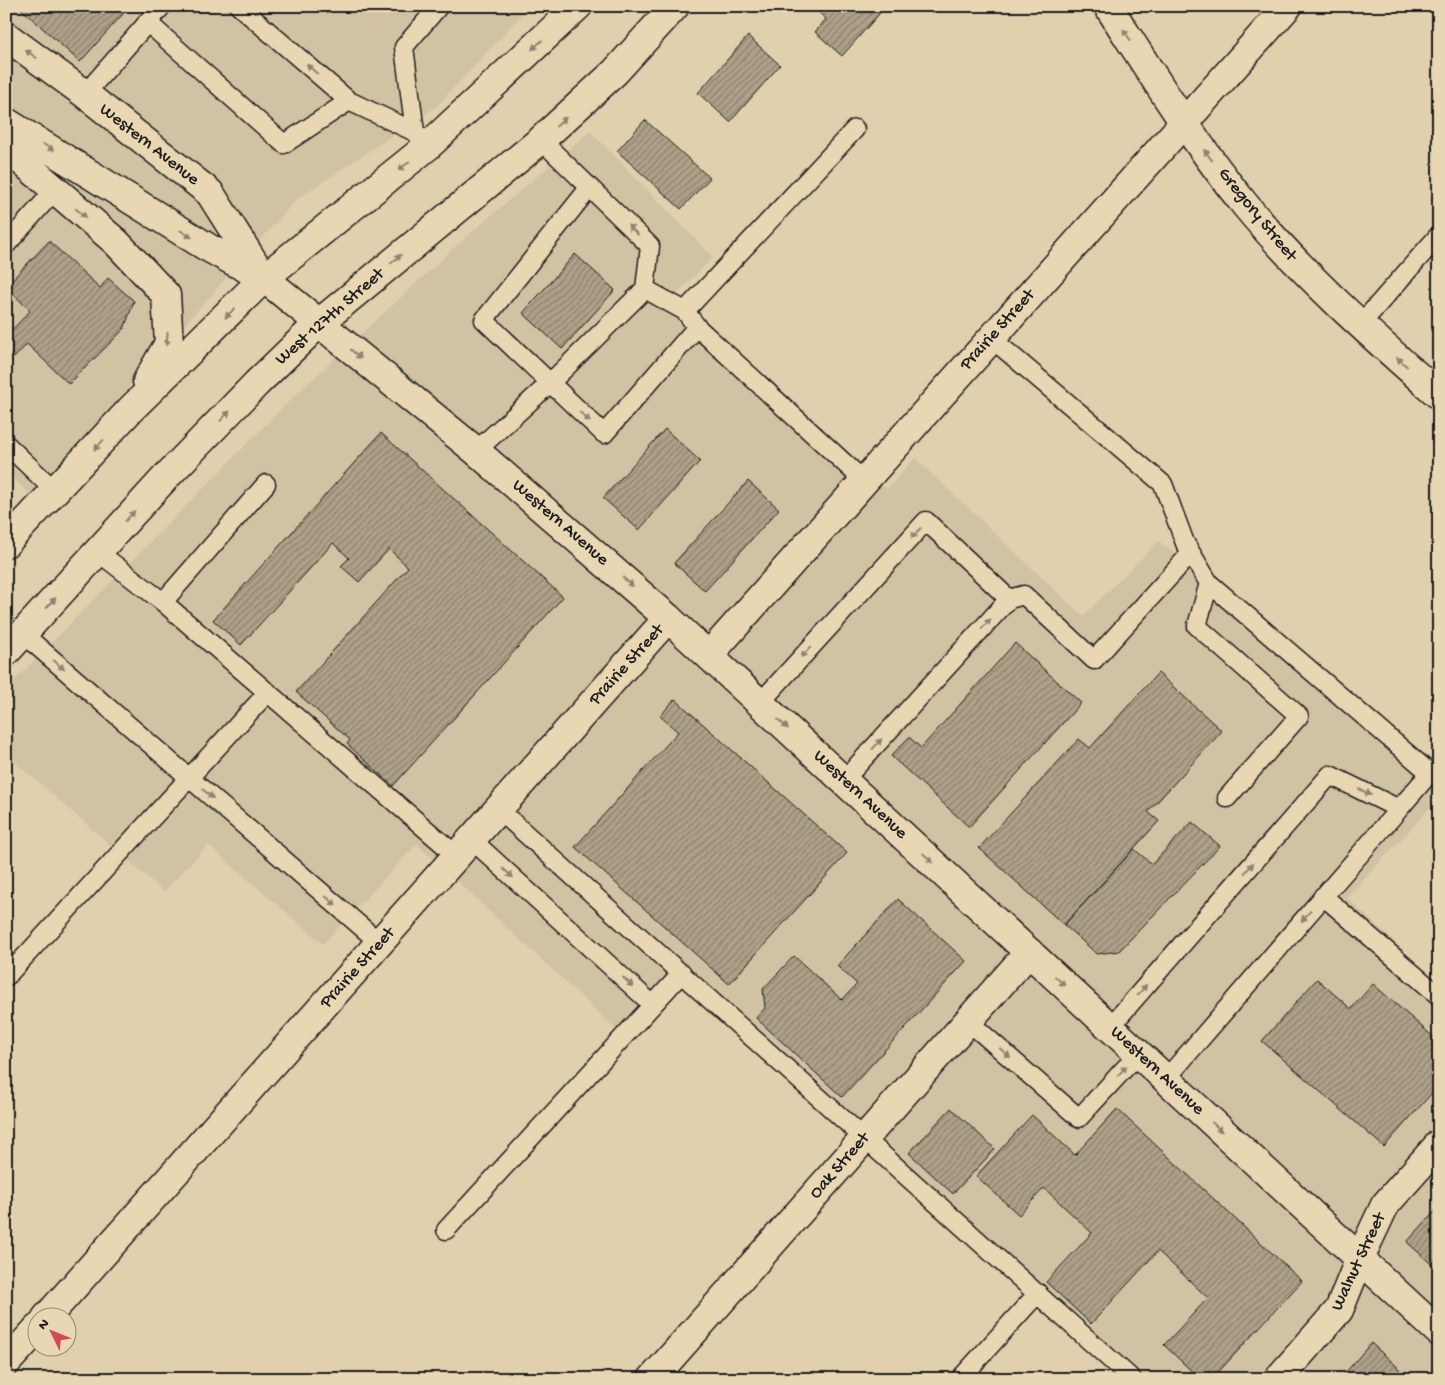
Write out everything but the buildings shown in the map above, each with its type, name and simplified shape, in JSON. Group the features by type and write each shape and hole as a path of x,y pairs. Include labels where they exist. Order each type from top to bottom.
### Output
{"main road":[{"path":"6,543 132,409 264,278 421,139 578,6"},
{"name":"West 127th Street","path":"14,642 211,430 318,324 541,140 616,72 675,6"},
{"name":"Gregory Street","path":"1108,6 1184,122 1246,206 1297,263 1360,325 1439,395"},
{"name":"Prairie Street","path":"709,655 1288,6"},
{"name":"Western Avenue","path":"6,36 85,94 210,193 264,278"},
{"name":"Western Avenue","path":"6,122 207,247 264,278 318,324 476,450 709,655 1439,1332"},
{"path":"6,145 10,152 54,191 116,242 166,295 169,343 132,409"},
{"name":"Prairie Street","path":"55,1308 668,618"},
{"name":"Oak Street","path":"652,1379 1029,952"},
{"name":"Walnut Street","path":"1278,1379 1339,1310 1385,1204 1439,1144"},
{"path":"6,1363 28,1339"}],"lane":[{"path":"85,94 162,6"},
{"path":"239,6 349,101 421,139"},
{"path":"421,139 404,47 439,6"},
{"path":"147,22 284,144 349,101"},
{"path":"685,311 854,129"},
{"path":"476,450 550,383 645,289 650,246 541,140"},
{"path":"589,188 484,320 604,434 697,327"},
{"path":"6,245 54,191"},
{"path":"1360,325 1439,235"},
{"path":"645,289 685,311 697,327 864,481"},
{"path":"991,338 1163,484 1185,543 1209,583 1430,773 1166,1079"},
{"path":"6,444 55,491"},
{"path":"163,602 266,484"},
{"path":"760,703 926,521 1009,599"},
{"path":"98,552 163,602 268,692 464,848 653,1005"},
{"path":"844,780 1009,599 1024,595 1094,660 1191,553"},
{"path":"1209,583 1197,626 1299,716 1227,798"},
{"path":"14,642 189,778 380,943"},
{"path":"6,977 268,692"},
{"path":"1110,1028 1330,775 1399,809"},
{"path":"498,809 866,1137 1132,1379"},
{"path":"1323,896 1439,996"},
{"path":"446,1230 682,973"},
{"path":"968,1021 1079,1118 1139,1053"},
{"path":"960,1379 1038,1294"}],"shaded area":[{"path":"6,6 530,6 437,106 297,199 32,496 6,472"},
{"path":"590,131 713,257 677,294 887,489 915,458 1083,616 1159,541 1439,767 1439,798 1347,898 1439,983 1439,1379 1118,1379 682,982 631,1043 417,844 323,944 208,845 164,892 6,754 6,689 291,399 467,236"}]}
